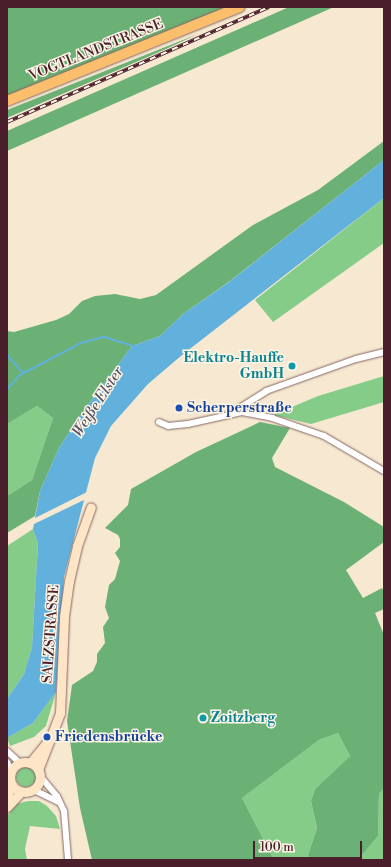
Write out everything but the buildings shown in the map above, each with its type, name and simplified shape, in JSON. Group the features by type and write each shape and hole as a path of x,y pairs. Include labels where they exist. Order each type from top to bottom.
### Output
{"main road":[{"name":"VOGTLANDSTRASSE","path":"7,101 240,7"},
{"name":"SALZSTRASSE","path":"39,773 60,713 64,616 69,581 77,546 91,507"},
{"name":"SALZSTRASSE","path":"30,763 50,740"},
{"path":"7,796 12,785 11,770 20,763 30,763 39,773 34,790 20,792 7,807"},
{"path":"12,785 20,792"}],"street":[{"path":"231,413 266,391 356,359 384,352"},
{"path":"159,422 168,426 188,424 231,413 248,413 303,426 384,471"},
{"path":"9,753 20,763"},
{"path":"7,762 11,770"},
{"path":"39,773 57,796 64,811 68,860"},
{"path":"34,790 59,802"}],"green space":[{"path":"7,7 229,7 7,97"},
{"path":"289,7 334,7 7,151 7,131"},
{"path":"198,34 166,49 7,118 7,110"},
{"path":"384,141 384,160 230,281 183,314 160,336 132,346 84,410 59,448 40,491 35,516 7,533 7,496 32,480 53,418 37,406 7,424 7,331 14,332 56,320 69,314 82,301 95,296 115,294 140,299 156,295 253,225 318,190"},
{"path":"384,198 384,243 273,322 255,300"},
{"path":"384,376 384,402 311,424 273,415 318,396"},
{"path":"37,406 53,418 32,480 7,496 7,424"},
{"path":"260,422 290,428 272,458 275,467 344,502 384,527 384,542 346,570 363,598 382,588 384,592 384,609 375,613 384,635 384,788 379,794 378,836 358,860 309,860 308,855 317,828 311,801 315,789 350,756 338,733 319,740 242,798 274,860 92,860 80,808 67,721 72,685 93,671 97,662 97,654 105,643 103,627 109,618 105,607 109,585 115,579 120,561 115,553 120,547 120,539 118,535 105,528 128,505 131,489 196,452"},
{"path":"33,529 38,544 32,647 24,674 7,699 7,546"},
{"path":"56,692 46,726 34,737 10,746 7,738 33,723"},
{"path":"338,733 350,756 315,789 311,801 317,828 308,855 309,860 274,860 242,798 319,740"},
{"path":"26,767 33,770 36,777 33,784 26,787 19,784 16,777 19,770"},
{"path":"384,788 384,860 358,860 378,836 379,794"},
{"path":"28,801 39,801 47,806 56,816 60,829 30,826 25,849 27,860 7,860 7,816 16,804"}],"water":[{"name":"Weiße Elster","path":"384,160 384,198 182,355 148,384 111,426 95,458 64,577 56,692 33,723 7,738 7,699 24,674 32,647 38,544 33,529 40,491 59,448 84,410 132,346 160,336 183,314 229,282"}],"pier":[{"path":"87,492 86,499 32,525 33,519"}],"waterway":[{"path":"7,389 20,375 81,343 104,337 134,346"},
{"path":"7,355 23,373"}],"railway":[{"path":"7,122 269,7"}],"place":[{"name":"Elektro-Hauffe GmbH","path":"292,366"},
{"name":"Scherperstraße","path":"179,408"},
{"name":"Zoitzberg","path":"203,718"},
{"name":"Friedensbrücke","path":"47,737"}]}
